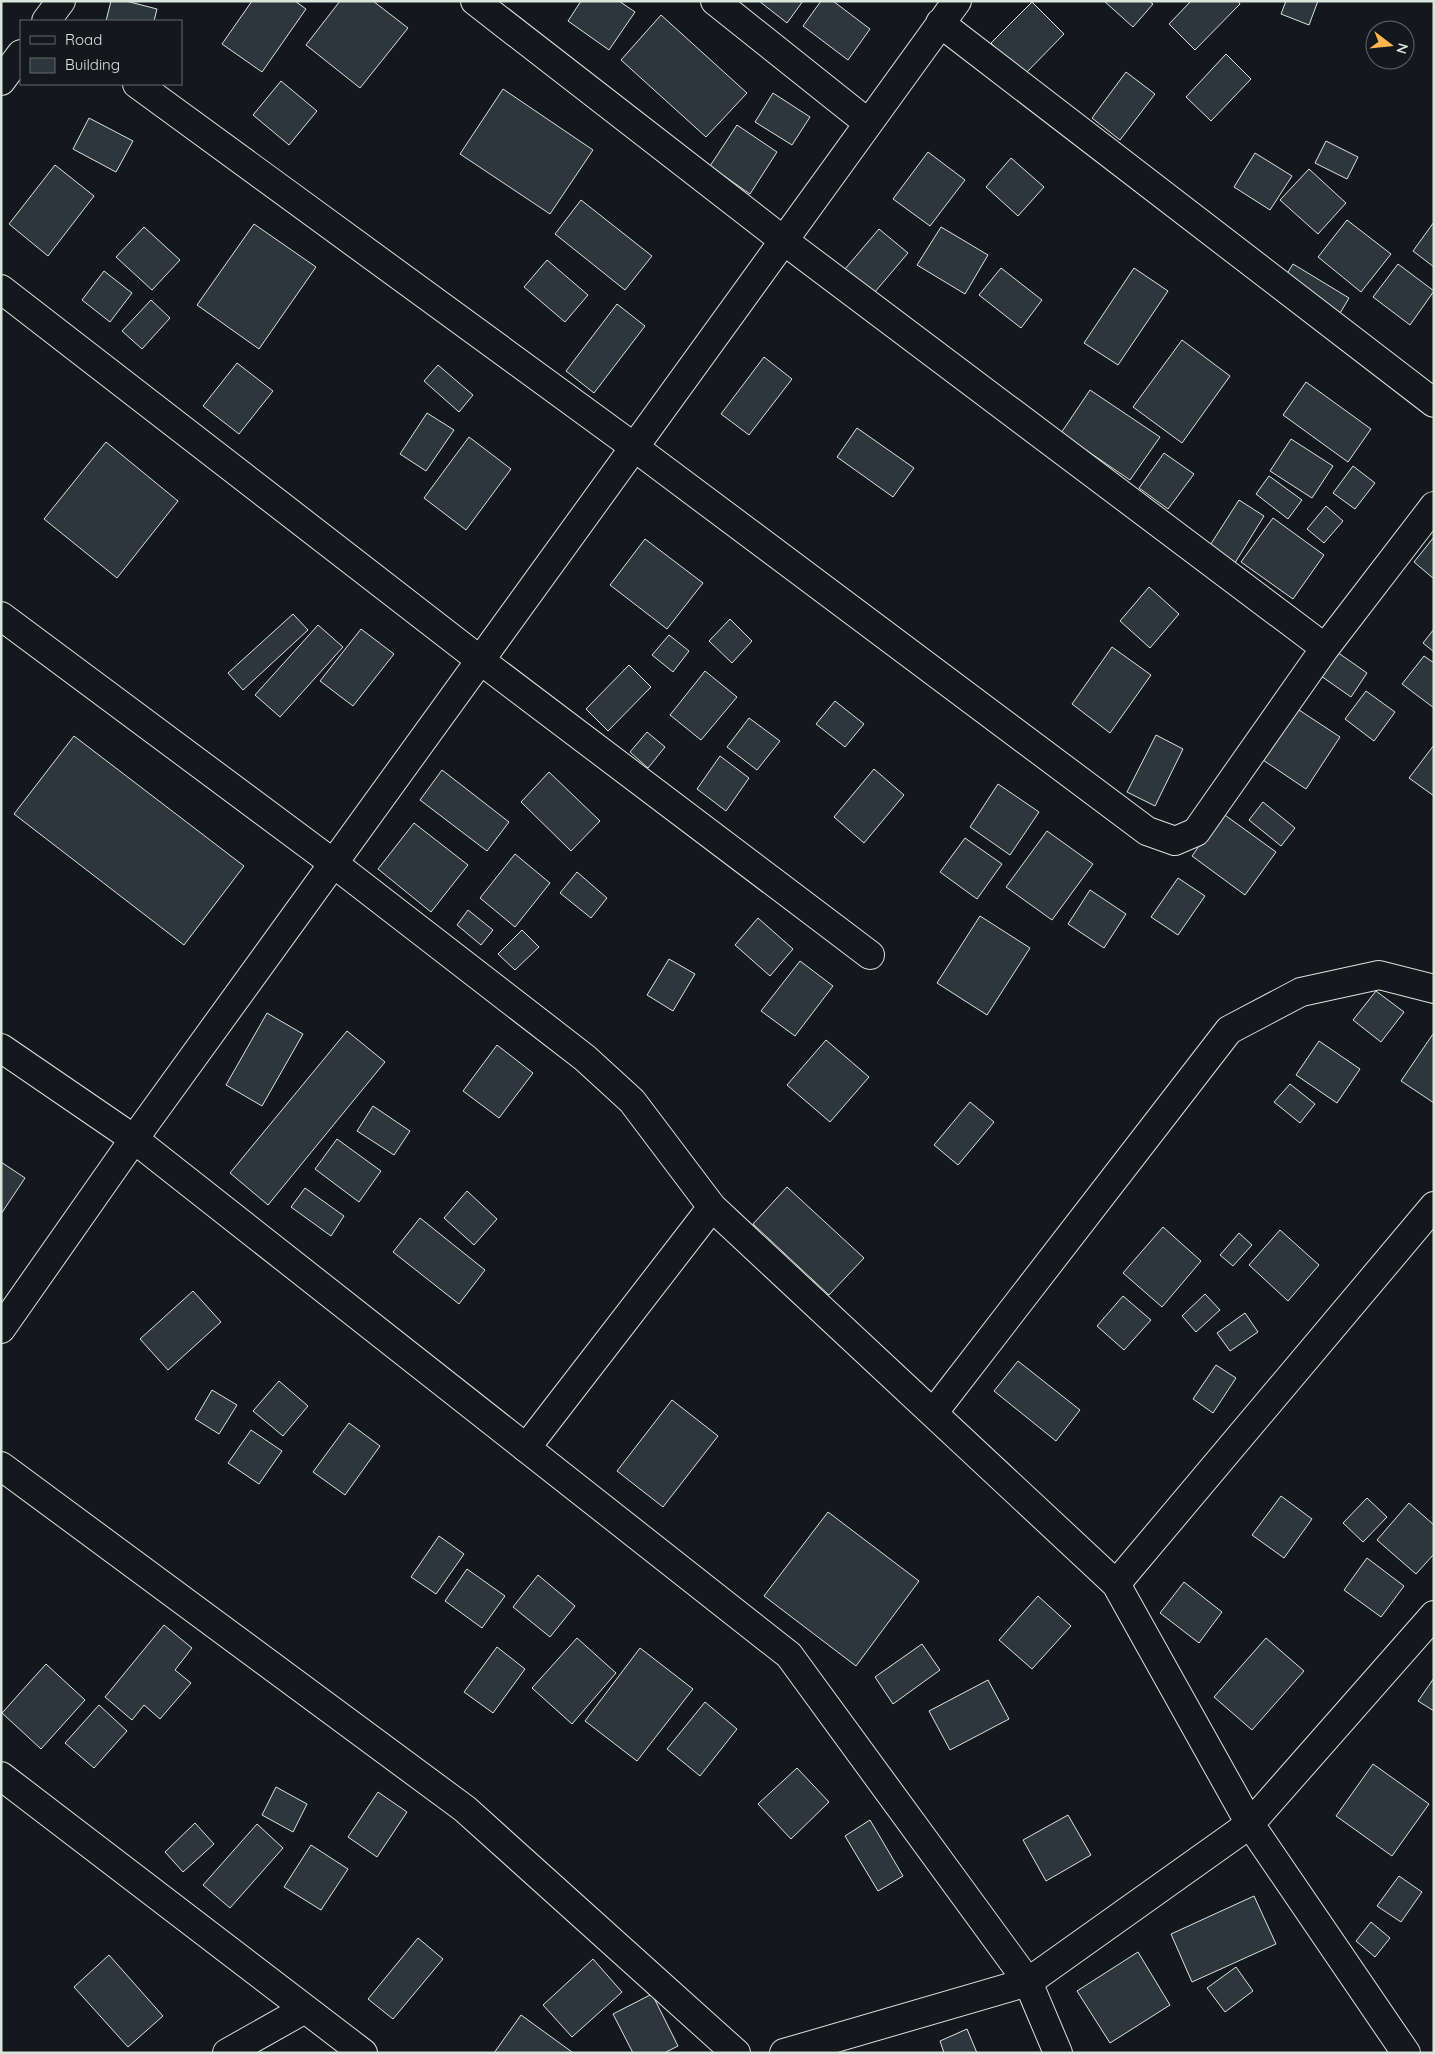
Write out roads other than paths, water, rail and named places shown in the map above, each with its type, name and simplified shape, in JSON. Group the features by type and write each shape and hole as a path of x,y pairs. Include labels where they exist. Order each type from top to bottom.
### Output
{"street":[{"path":"475,1 783,240 1325,648"},
{"path":"715,1 868,123"},
{"path":"1,1329 134,1139 957,1"},
{"path":"940,23 1434,404"},
{"path":"1,81 20,55"},
{"path":"138,85 634,447 1148,831 1175,841 1196,832 1325,648 1434,506"},
{"path":"1,288 480,660 870,955"},
{"path":"1,616 333,863 585,1058 632,1101 712,1207 934,1412 1116,1584 1250,1824 1406,2053"},
{"path":"934,1412 1229,1030 1300,992 1379,975 1434,989"},
{"path":"1,1048 134,1139 789,1655 1028,1982 1058,2053"},
{"path":"1116,1584 1434,1206"},
{"path":"526,1448 712,1207"},
{"path":"1,1466 465,1809 736,2053"},
{"path":"784,2053 1028,1982 1250,1824 1434,1615"},
{"path":"1,1776 363,2053"},
{"path":"226,2053 305,2008"}]}
